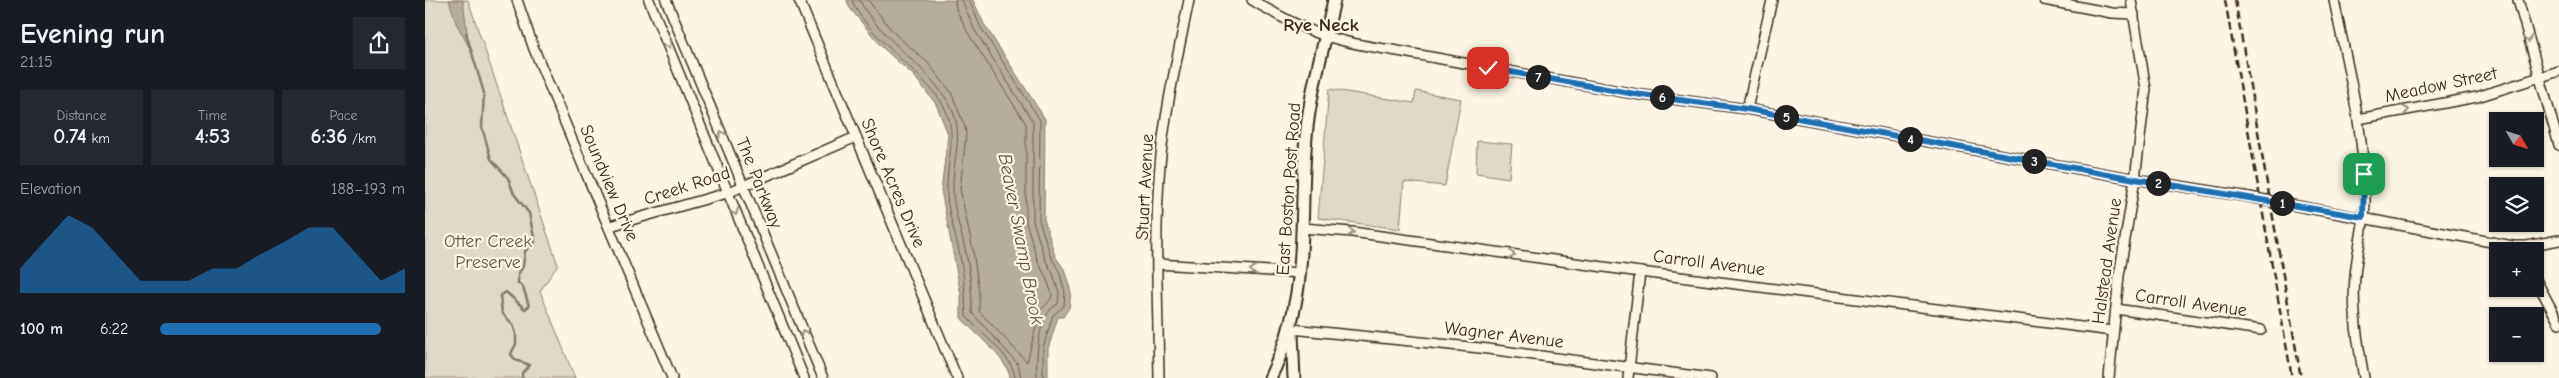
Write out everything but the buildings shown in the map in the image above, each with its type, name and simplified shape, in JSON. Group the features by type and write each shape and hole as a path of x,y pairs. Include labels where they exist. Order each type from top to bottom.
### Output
{"main road":[{"name":"East Boston Post Road","path":"1270,378 1293,325 1301,273 1306,135 1312,96 1334,0"},
{"path":"1293,325 1294,378"}],"street":[{"name":"Soundview Drive","path":"517,0 534,49 610,226 672,378"},
{"name":"The Parkway","path":"650,0 727,193 804,378"},
{"name":"The Parkway","path":"666,0 823,378"},
{"name":"Shore Acres Drive","path":"799,0 957,378"},
{"name":"Stuart Avenue","path":"1159,378 1158,264 1160,166 1167,109 1189,0"},
{"path":"1252,0 1326,38 1352,45 1392,50 1635,94 1747,109 2135,179 2363,217 2489,242"},
{"path":"1747,109 1772,0"},
{"path":"2044,0 2134,14"},
{"name":"Halstead Avenue","path":"2109,378 2113,331 2146,89 2131,0"},
{"path":"2334,0 2358,119 2364,174 2363,217 2355,276 2353,316 2367,378"},
{"path":"2518,0 2559,145"},
{"path":"657,20 672,15"},
{"name":"Meadow Street","path":"2358,119 2477,97 2559,71"},
{"name":"Creek Road","path":"610,226 727,193 856,137"},
{"name":"Carroll Avenue","path":"1302,228 1352,232 1640,272 2113,331"},
{"path":"2544,244 2559,240"},
{"path":"1158,264 1301,273"},
{"path":"1628,378 1640,272"},
{"path":"2544,295 2559,323"},
{"name":"Carroll Avenue","path":"2116,309 2261,330"},
{"name":"Wagner Avenue","path":"1293,325 1711,378"}],"green space":[{"name":"Otter Creek Preserve","path":"425,0 468,0 558,265 540,291 575,378 425,378"},
{"path":"1329,89 1414,103 1416,91 1461,99 1445,186 1404,182 1400,229 1318,218"},
{"path":"1477,141 1512,144 1509,178 1476,173"}],"water":[{"path":"449,0 463,0 469,47 456,23"},
{"name":"Beaver Swamp Brook","path":"847,0 973,0 984,24 1045,119 1044,219 1055,256 1064,269 1071,292 1069,308 1063,317 1058,317 1048,349 1048,378 1010,378 1003,363 990,346 961,318 961,295 941,190 948,134 936,104 914,76 881,46 849,7"}],"waterway":[{"path":"466,33 484,93 482,127 491,159 508,178 514,194 529,213 535,242 525,251 523,266 518,274 518,283 523,287 529,306 525,309 506,292 500,296 502,313 513,325 516,334 516,344 511,354 515,360 530,365 522,373 522,378"}],"railway":[{"path":"2225,0 2292,378"},
{"path":"2235,0 2301,378"}],"district":[{"name":"Rye Neck","path":"1321,25"}],"route":[{"path":"1488,68 1635,94 1747,109 2135,179 2363,217 2365,199 2364,174"}]}
